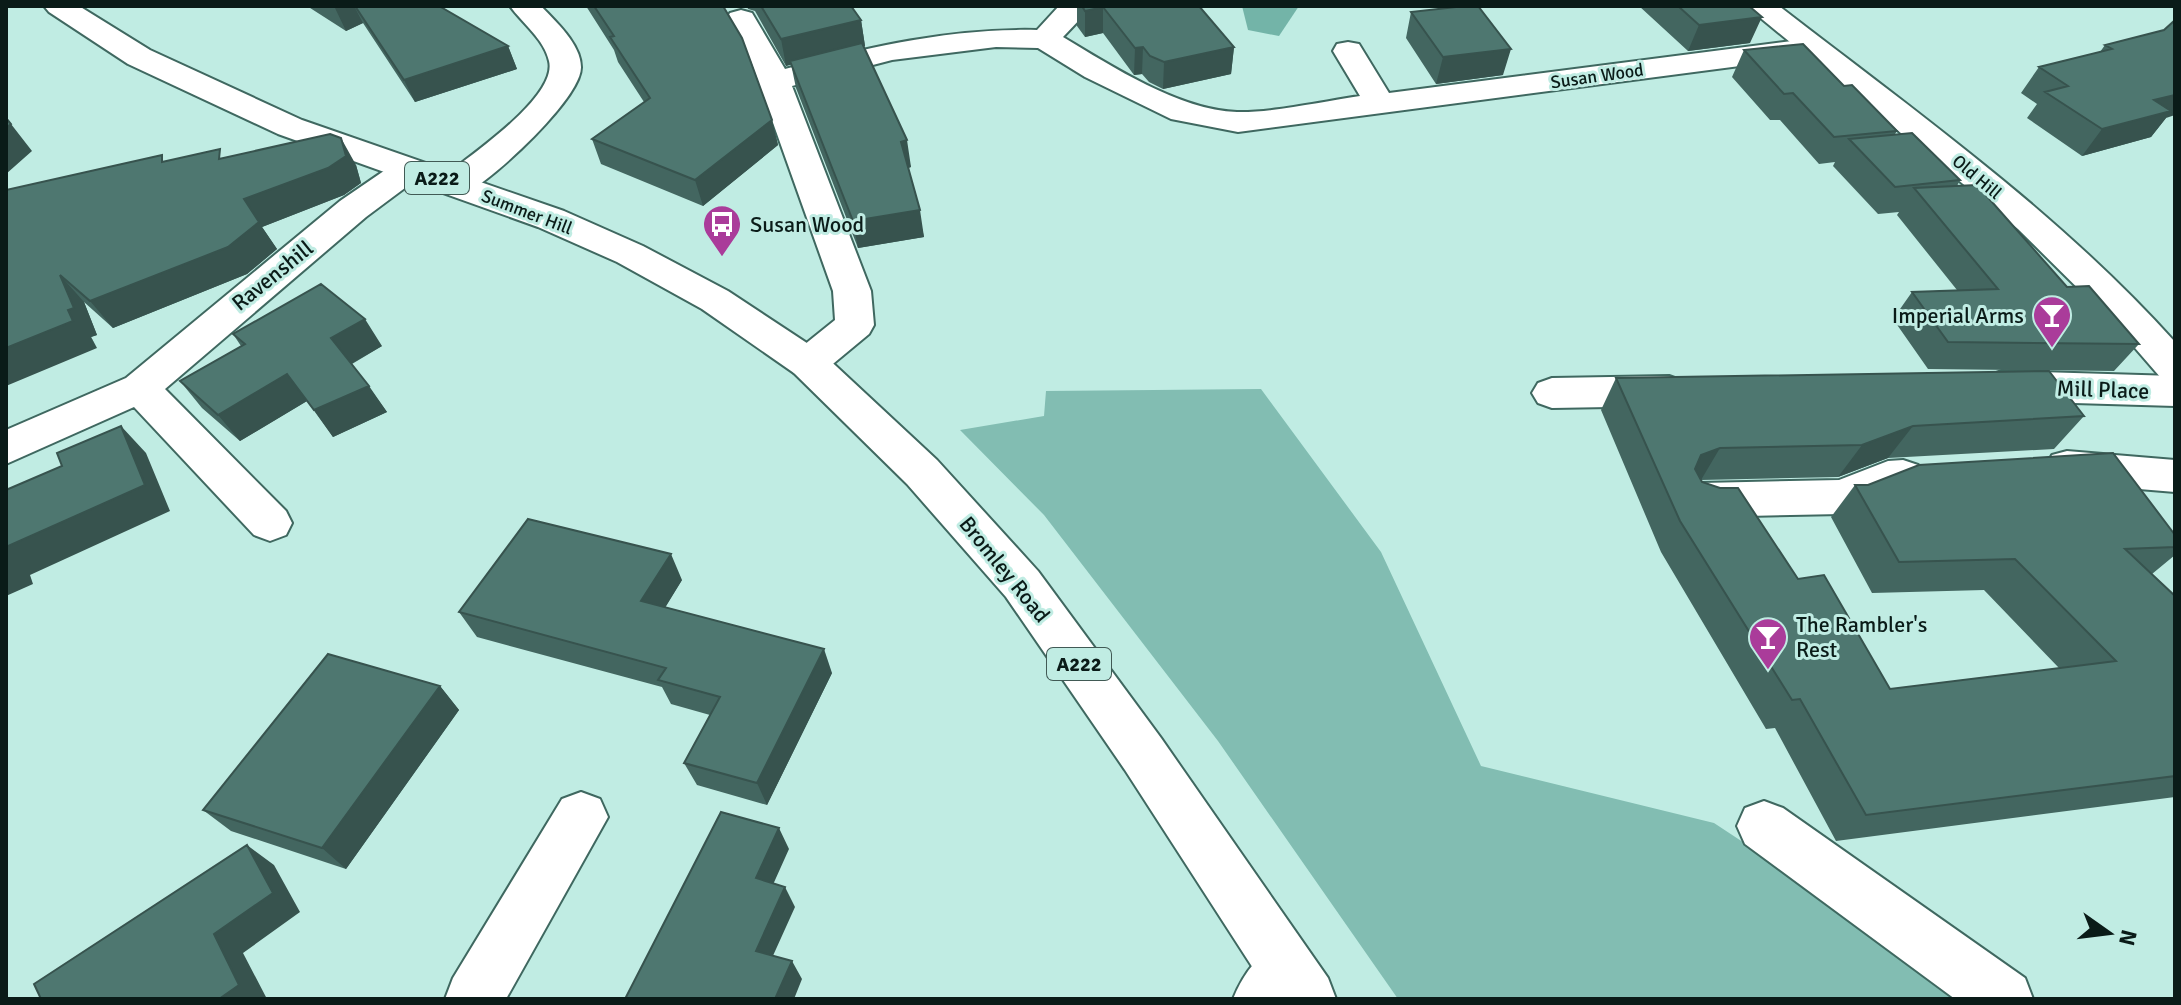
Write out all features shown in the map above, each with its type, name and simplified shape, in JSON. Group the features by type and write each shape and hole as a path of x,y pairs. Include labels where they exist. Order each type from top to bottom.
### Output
{"street":[{"name":"Summer Hill","path":"59,6 139,57 290,127 551,219 630,254 715,300 808,363"},
{"path":"455,184 535,116 558,91 566,70 562,51 525,6"},
{"path":"775,81 891,51 996,38 1045,39 1072,10 1093,6"},
{"name":"Old Hill","path":"1761,6 1969,170 2064,252 2172,365"},
{"path":"741,19 767,61 852,291 855,325 808,363"},
{"name":"Susan Wood","path":"1045,39 1096,70 1182,112 1238,122 1812,47"},
{"path":"1348,51 1381,105"},
{"name":"Ravenshill","path":"6,448 140,388 341,218 409,169"},
{"name":"Bromley Road","path":"808,363 922,472 1022,584 1143,754 1285,989"},
{"name":"Mill Place","path":"1958,387 2172,365"},
{"path":"140,388 270,523"},
{"path":"1552,393 1701,390"},
{"path":"2022,469 2082,466 2175,476"},
{"path":"1701,500 1842,497 1888,478 1948,474"},
{"path":"474,999 581,817"},
{"path":"1764,826 2004,999"}],"green space":[{"path":"1242,6 1299,6 1279,36 1248,30"},
{"path":"1261,389 1381,552 1481,766 1714,823 1981,999 1398,999 1218,741 1044,515 960,430 1044,416 1046,391"}],"building":[{"path":"355,6 439,6 508,46 404,80"},
{"path":"594,6 723,6 742,38 772,120 695,180 592,139 650,98 610,37 614,36"},
{"path":"761,6 851,6 861,20 781,39"},
{"path":"1082,6 1199,6 1234,47 1164,62 1150,56 1143,47 1135,48 1103,7 1085,11"},
{"path":"1478,6 1511,49 1443,57 1411,12"},
{"path":"1678,6 1749,6 1762,17 1699,25"},
{"path":"2175,20 2175,95 2154,100 2171,111 2102,129 2045,92 2068,86 2039,67 2112,49 2105,45 2164,30"},
{"path":"862,43 907,140 901,142 920,210 853,221 790,61"},
{"path":"1803,44 1844,86 1852,85 1897,131 1834,137 1793,93 1784,94 1744,50"},
{"path":"1912,133 1960,180 1895,187 1849,139"},
{"path":"330,134 341,138 346,156 328,168 244,199 259,222 228,247 90,301 60,275 74,308 68,310 73,321 6,348 6,190 162,155 162,162 220,149 219,159"},
{"path":"1977,185 2067,287 2089,286 2139,344 1948,342 1912,292 1998,289 1914,188"},
{"path":"321,284 365,319 331,338 369,386 314,410 287,374 218,415 180,381 245,344 233,334"},
{"path":"2049,371 2084,416 1913,426 1862,445 1720,448 1701,455 1695,469 1702,482 1720,488 1738,488 1798,579 1824,575 1890,689 2116,661 2015,559 1899,562 1855,485 1868,485 1919,465 2113,453 2175,535 2175,547 2125,549 2175,596 2175,776 1866,815 1800,699 1792,700 1680,521 1616,378"},
{"path":"121,426 145,485 6,547 6,490 62,466 57,453"},
{"path":"528,519 671,554 641,601 824,649 757,783 684,763 720,697 658,680 666,668 459,612"},
{"path":"328,654 440,686 322,848 203,810"},
{"path":"721,812 779,828 756,878 785,887 756,951 792,961 775,999 625,999"},
{"path":"247,845 273,893 214,934 239,985 219,999 41,999 34,984"}],"place":[{"name":"Susan Wood","path":"722,258"},
{"name":"Imperial Arms","path":"2052,349"},
{"name":"The Rambler's Rest","path":"1768,671"}]}
